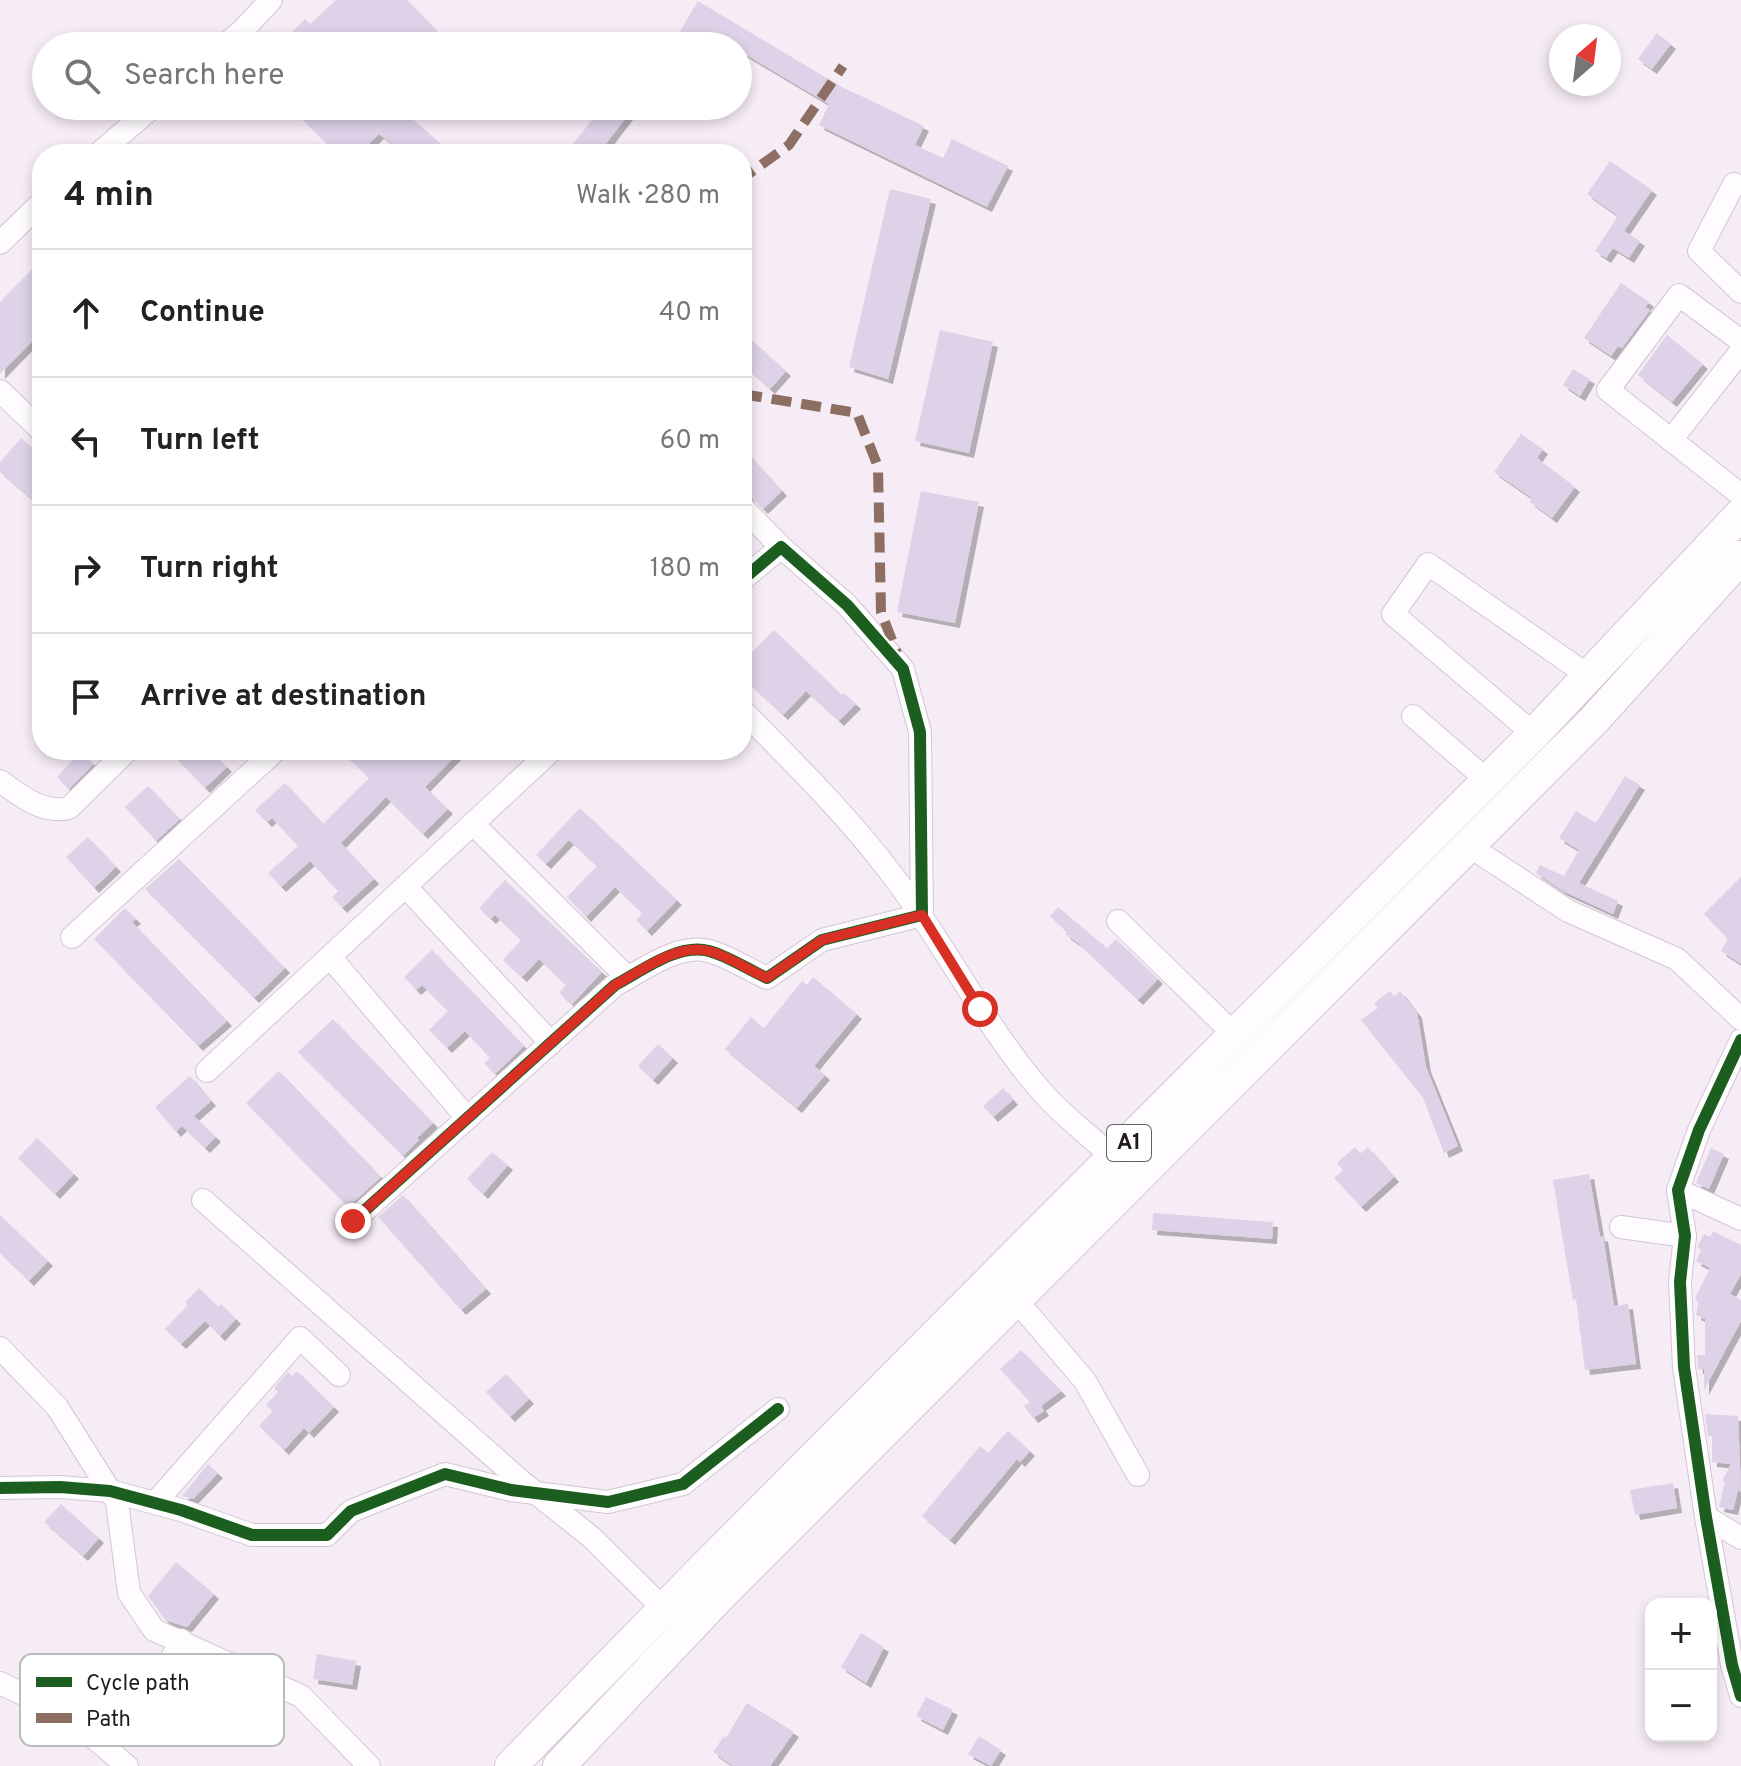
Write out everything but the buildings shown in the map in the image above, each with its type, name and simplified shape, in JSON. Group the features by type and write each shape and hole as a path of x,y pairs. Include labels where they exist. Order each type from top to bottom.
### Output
{"highway":[{"name":"A1","path":"511,1766 696,1576 1488,781 1590,677 1741,514"},
{"name":"A1","path":"559,1766 717,1599 1469,846 1735,574"}],"street":[{"path":"241,32 271,0"},
{"path":"110,144 138,120"},
{"path":"1734,184 1699,251 1741,292"},
{"path":"0,243 32,212"},
{"path":"1741,341 1679,295 1608,390 1741,495"},
{"path":"1671,440 1741,351"},
{"path":"0,391 32,421"},
{"path":"752,517 847,605 903,669 920,732 922,915"},
{"path":"752,572 781,547"},
{"path":"1534,734 1393,614 1428,564 1590,677"},
{"path":"1413,716 1488,781"},
{"path":"752,720 878,857 922,915 980,1009 1043,1094 1114,1158"},
{"path":"0,781 24,799 57,811 69,808 118,760"},
{"path":"72,937 265,760"},
{"path":"207,1071 474,825 534,760"},
{"path":"474,825 628,978"},
{"path":"1469,846 1568,911 1677,959 1741,1019"},
{"path":"406,887 551,1043"},
{"path":"353,1221 615,985 662,959 708,950 767,978 822,940 922,915"},
{"path":"1118,921 1235,1035"},
{"path":"330,957 467,1118"},
{"path":"1741,1040 1699,1130 1678,1190 1685,1236 1680,1282 1684,1367 1706,1517 1732,1665 1741,1696"},
{"path":"1678,1190 1741,1219"},
{"path":"203,1200 535,1493 591,1537 665,1610"},
{"path":"1621,1227 1685,1236"},
{"path":"1016,1300 1085,1381 1138,1475"},
{"path":"155,1503 300,1338 339,1375"},
{"path":"0,1348 57,1407 117,1502 129,1593 154,1630 211,1654"},
{"path":"0,1488 60,1487 110,1491 252,1535 327,1535 351,1511 445,1474 535,1493 608,1502 683,1484 778,1409"},
{"path":"1706,1517 1741,1538"},
{"path":"174,1654 181,1640"},
{"path":"0,1683 20,1692"},
{"path":"284,1688 301,1696 369,1766"},
{"path":"104,1746 127,1766"}],"marked path":[{"path":"752,171 789,145 843,66"},
{"path":"752,396 857,413 878,467 881,612 897,653"}],"cycle path":[{"path":"353,1221 615,985 648,966 685,951 709,951 767,978 822,940 922,915 920,732 903,669 847,605 781,547 752,572"},
{"path":"1741,1040 1699,1130 1678,1190 1685,1236 1680,1282 1684,1367 1706,1517 1732,1665 1741,1696"},
{"path":"0,1488 60,1487 110,1491 181,1510 252,1535 327,1535 351,1511 445,1474 511,1490 608,1502 683,1484 778,1409"}],"route":[{"path":"353,1221 615,985 662,959 708,950 767,978 822,940 922,915 980,1009"}]}
